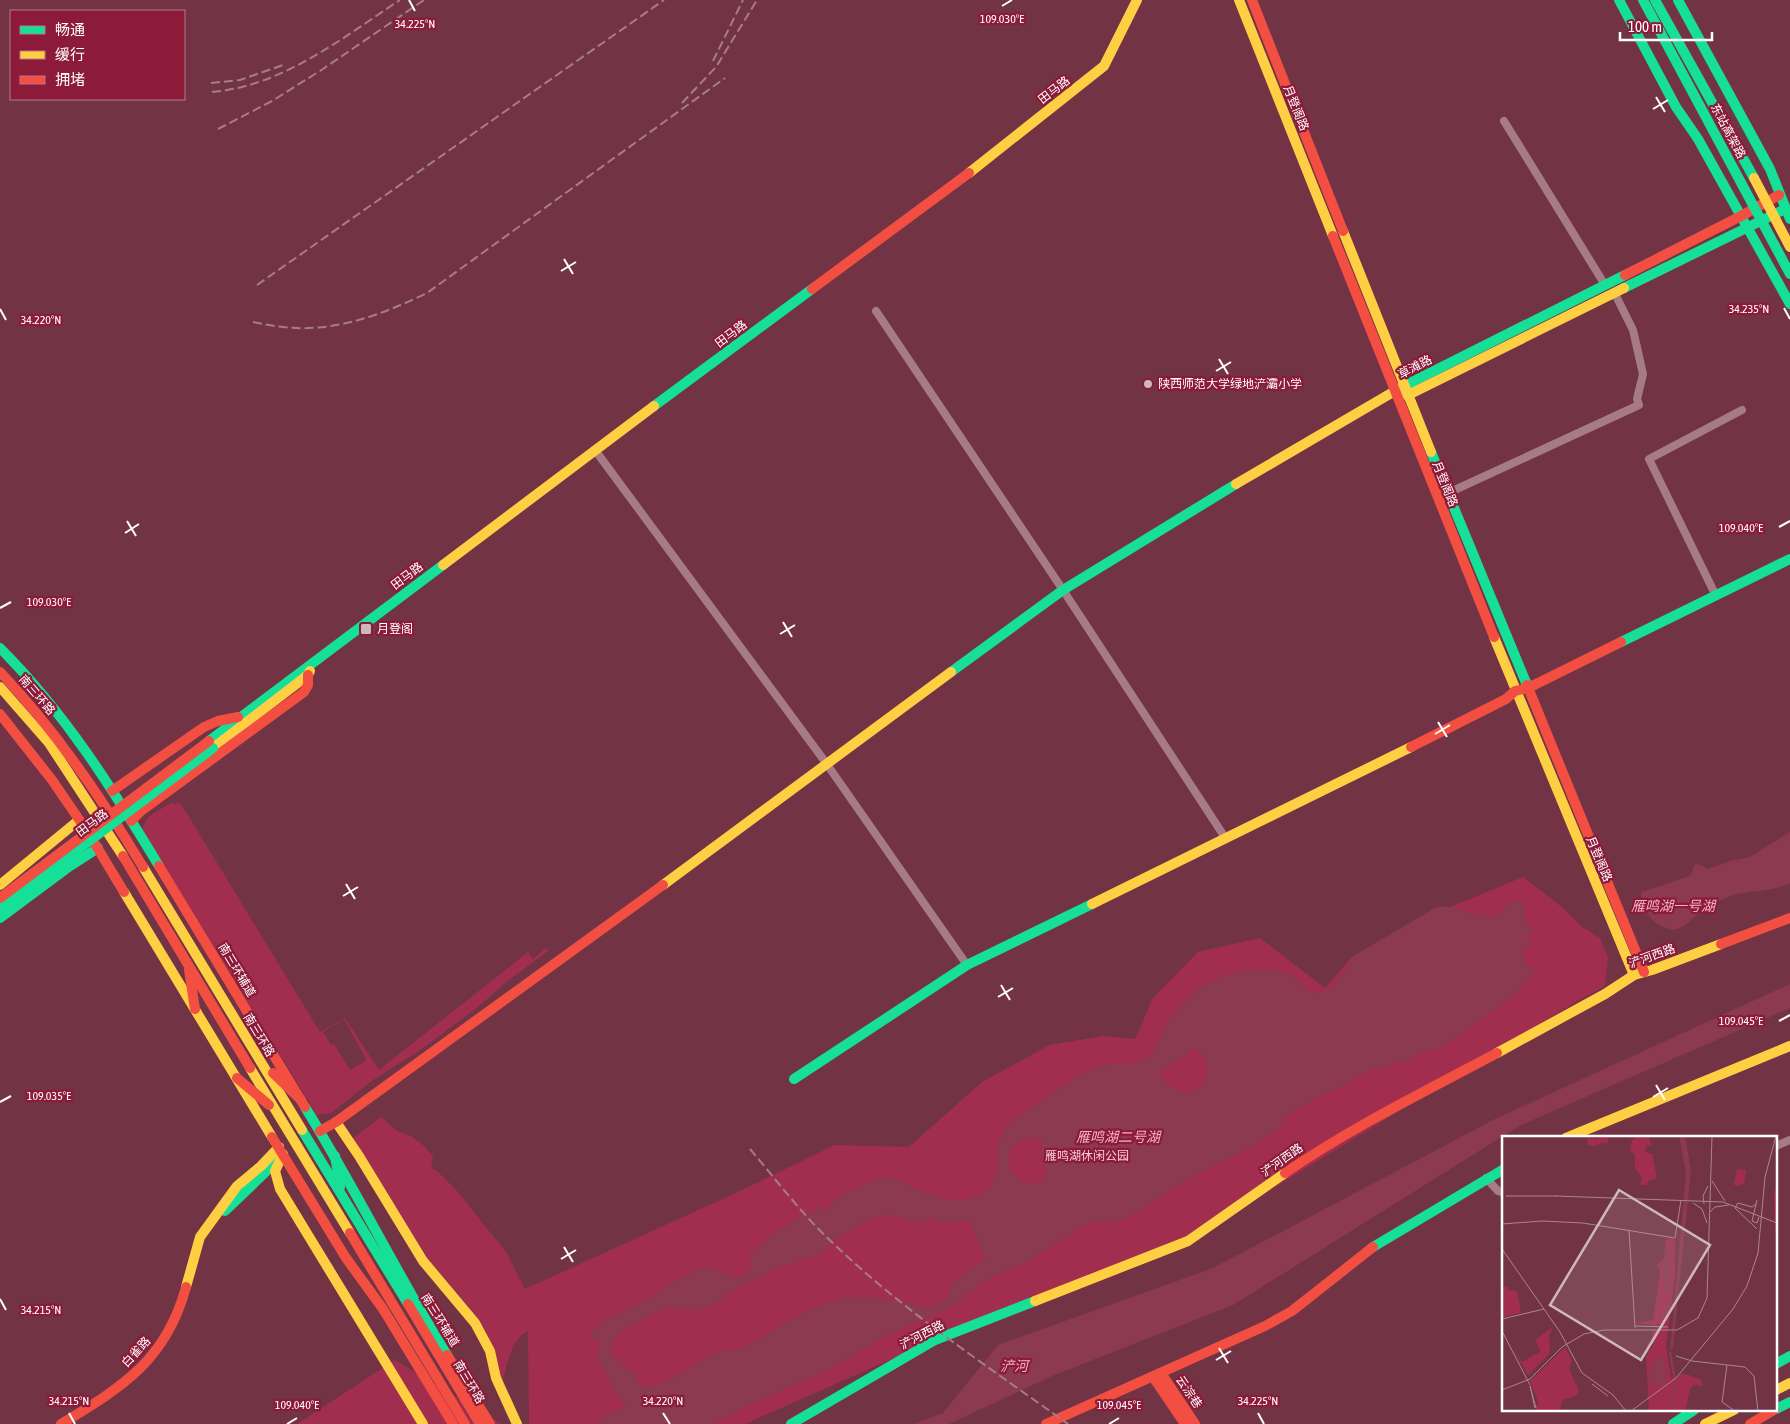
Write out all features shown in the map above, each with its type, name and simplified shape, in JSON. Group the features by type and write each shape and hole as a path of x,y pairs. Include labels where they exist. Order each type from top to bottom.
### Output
{"main road":[{"name":"田马路","path":"0,908 211,744 239,717 299,672 314,664 595,450 966,175 1104,66 1136,0"},
{"name":"月登阁路","path":"1239,0 1515,691 1639,974"},
{"name":"月登阁路","path":"1252,0 1406,390 1528,688 1639,974"},
{"path":"1619,0 1676,107 1698,139 1790,304"},
{"name":"东站高架路","path":"1643,0 1790,274"},
{"name":"东站高架路","path":"1655,0 1754,178 1790,247"},
{"path":"1678,0 1770,169 1790,219"},
{"name":"草滩路","path":"1406,390 1779,195"},
{"name":"草滩路","path":"1395,392 1406,390 1785,209"},
{"path":"320,1131 336,1122 622,915 1062,590 1195,508 1395,392"},
{"path":"794,1079 967,965 1226,839 1506,699 1515,691 1528,688 1790,559"},
{"name":"南三环辅道","path":"0,648 18,666 71,729 131,821 335,1156 380,1234 429,1333 490,1424"},
{"name":"田马路","path":"0,898 308,675 314,664"},
{"name":"南三环路","path":"0,672 30,704 65,748 112,816 341,1195 429,1333 480,1424"},
{"path":"131,821 141,811 304,692 308,685 308,675"},
{"name":"南三环路","path":"0,687 49,743 84,793 280,1114 411,1344 465,1424"},
{"path":"0,714 52,780 98,848 346,1258 411,1344 453,1424"},
{"path":"112,791 204,726 239,717"},
{"path":"0,885 79,820"},
{"path":"0,918 70,866 98,848"},
{"name":"浐河西路","path":"791,1424 935,1340 1188,1240 1311,1155 1639,974 1790,918"},
{"path":"189,964 195,1009"},
{"path":"1571,1136 1790,1046"},
{"path":"258,1058 302,1100"},
{"path":"237,1078 280,1114"},
{"path":"336,1122 423,1261 475,1323 490,1351 496,1378 508,1408 517,1424"},
{"path":"281,1151 274,1171 280,1189 423,1424"},
{"name":"白雀路","path":"62,1424 111,1394 139,1370 158,1349 173,1324 184,1296 200,1237 237,1186 281,1151"},
{"path":"335,1156 341,1195"},
{"path":"1046,1424 1265,1326 1292,1311 1339,1272 1382,1240 1502,1170"},
{"path":"1778,1363 1790,1356"},
{"name":"云淙巷","path":"1157,1375 1185,1424"},
{"name":"云淙巷","path":"1157,1375 1195,1424"},
{"path":"1778,1389 1790,1382"},
{"path":"1778,1408 1790,1402"},
{"path":"1673,1424 1691,1412"},
{"path":"1705,1424 1730,1412"},
{"path":"1716,1424 1737,1412"},
{"path":"1750,1424 1771,1412"}],"street":[{"path":"1504,120 1605,285"},
{"path":"1448,493 1640,405 1637,399 1643,374 1633,330 1614,292"},
{"path":"876,311 1226,839"},
{"path":"1716,596 1649,459 1742,410"},
{"path":"595,450 826,763 967,965"},
{"path":"1778,1145 1790,1140"},
{"path":"1486,1178 1498,1191 1502,1192"}],"green space":[{"path":"172,802 174,805 179,802 320,1032 345,1018 379,1070 528,952 533,959 546,948 548,951 419,1051 373,1080 331,1113 317,1115 142,829 148,817","holes":["344,1019 366,1059 350,1070 334,1044 331,1045 323,1032"]},
{"name":"雁鸣湖休闲公园","path":"1523,877 1563,908 1581,926 1600,938 1608,957 1605,986 1579,1000 1194,1237 935,1340 745,1424 529,1424 528,1331 517,1340 514,1346 502,1383 478,1318 429,1260 353,1138 381,1117 397,1131 411,1136 424,1146 433,1156 431,1169 437,1171 457,1191 506,1252 525,1289 740,1191 835,1145 909,1147 982,1082 1050,1045 1103,1036 1135,1039 1153,998 1198,952 1260,938 1325,988 1352,957 1443,910"},
{"path":"395,1360 501,1424 297,1424"}],"water":[{"name":"雁鸣湖一号湖","path":"1790,832 1790,883 1777,888 1741,893 1724,899 1705,909 1684,926 1676,929 1661,926 1649,916 1641,894 1642,892 1691,875 1694,865 1698,864 1708,869 1730,861 1750,857"},
{"name":"雁鸣湖二号湖","path":"1513,901 1522,902 1526,922 1536,930 1529,932 1528,936 1532,946 1521,951 1528,969 1535,967 1536,970 1520,990 1506,1002 1442,1047 1417,1055 1402,1063 1390,1063 1390,1068 1378,1070 1377,1067 1348,1081 1349,1083 1317,1098 1283,1118 1285,1122 1261,1141 1193,1176 1129,1216 1110,1223 1109,1220 1093,1222 1071,1230 1072,1235 1030,1260 984,1281 963,1299 950,1307 887,1335 832,1368 740,1409 713,1424 601,1424 598,1419 606,1417 613,1411 625,1409 624,1403 615,1392 608,1376 600,1365 596,1353 599,1350 600,1342 591,1337 593,1329 600,1326 606,1319 646,1300 653,1294 661,1292 672,1282 678,1281 702,1267 718,1270 732,1277 742,1276 751,1268 750,1254 777,1231 805,1214 813,1213 818,1207 822,1207 825,1210 843,1195 884,1177 894,1178 918,1190 938,1197 959,1200 979,1195 988,1189 995,1179 1000,1140 1004,1131 1013,1120 1066,1084 1089,1071 1100,1066 1129,1064 1145,1059 1153,1051 1168,1021 1195,991 1208,982 1243,971 1268,970 1280,971 1290,975 1311,992 1321,991 1335,984 1355,955 1435,908 1450,907 1489,916 1499,914","holes":["1193,1049 1202,1055 1206,1063 1205,1080 1192,1091 1183,1091 1172,1087 1161,1077 1160,1072","1029,1137 1037,1138 1042,1143 1042,1155 1047,1172 1040,1181 1031,1184 1021,1181 1014,1174 1009,1165 1009,1154 1015,1145","894,1215 910,1222 919,1222 933,1218 938,1223 970,1222 985,1259 951,1283 948,1298 927,1308 907,1302 866,1297 850,1297 832,1301 795,1317 744,1346 710,1355 676,1376 657,1385 639,1384 634,1372 624,1367 611,1355 612,1344 619,1334 626,1328 656,1312 671,1308 702,1310 770,1271 821,1254 834,1240 877,1216"]},
{"name":"浐河","path":"1790,984 1790,1008 1519,1126 1233,1305 1052,1376 949,1424 914,1424 943,1413 998,1345 1213,1268 1495,1119"}],"railway":[{"path":"212,92 238,88 287,70 334,44 400,0"},
{"path":"218,129 272,101 323,69 424,0"},
{"path":"257,285 664,0"},
{"path":"713,61 743,0"},
{"path":"682,103 716,67 757,0"},
{"path":"211,83 240,80 283,65"},
{"path":"253,322 279,327 302,328 339,325 375,315 427,293 725,78"},
{"path":"750,1149 813,1223 890,1294 949,1339 1068,1424"}],"traffic: fast":[{"path":"1619,0 1676,107 1698,139 1790,304"},
{"path":"1643,0 1790,274"},
{"path":"1655,0 1754,178"},
{"path":"1678,0 1770,169 1790,219"},
{"path":"1624,288 1785,209"},
{"path":"1400,388 1625,275"},
{"path":"654,406 812,289"},
{"path":"1431,452 1527,685"},
{"path":"951,672 1063,590 1236,484"},
{"path":"1621,642 1790,559"},
{"path":"209,741 443,565"},
{"path":"0,648 46,699 86,752 159,866"},
{"path":"0,908 213,748"},
{"path":"0,918 70,866 98,848"},
{"path":"794,1079 967,965 1092,904"},
{"path":"305,1107 447,1355"},
{"path":"302,1130 408,1304"},
{"path":"335,1156 340,1187"},
{"path":"225,1211 276,1162"},
{"path":"1373,1247 1502,1170"},
{"path":"791,1424 935,1340 1035,1301"},
{"path":"1778,1363 1790,1356"},
{"path":"1778,1408 1790,1402"},
{"path":"1673,1424 1691,1412"}],"traffic: slow":[{"path":"969,173 1104,66 1137,0"},
{"path":"1239,0 1333,236"},
{"path":"1754,178 1790,247"},
{"path":"1343,231 1431,452"},
{"path":"1403,394 1408,395 1624,288"},
{"path":"1236,484 1400,388"},
{"path":"443,565 654,406"},
{"path":"1494,637 1634,975"},
{"path":"213,748 308,675 310,671"},
{"path":"663,885 951,672"},
{"path":"0,687 49,743 123,856"},
{"path":"1092,904 1411,747"},
{"path":"0,885 79,820"},
{"path":"143,867 302,1130"},
{"path":"124,892 272,1137"},
{"path":"1497,1053 1605,994 1634,975 1721,944"},
{"path":"1571,1136 1790,1046"},
{"path":"250,1068 350,1233"},
{"path":"336,1122 423,1261 475,1323 490,1351 496,1378 517,1424"},
{"path":"186,1287 200,1237 237,1186 261,1166 279,1147"},
{"path":"283,1154 275,1171 280,1189 423,1424"},
{"path":"1035,1301 1188,1241 1285,1173"},
{"path":"1778,1389 1790,1383"},
{"path":"1705,1424 1730,1412"}],"traffic: jam":[{"path":"1252,0 1343,231"},
{"path":"812,289 969,173"},
{"path":"1625,275 1779,195"},
{"path":"1333,236 1494,637"},
{"path":"1411,747 1506,699 1515,691 1528,688 1621,642"},
{"path":"0,672 77,765 143,867"},
{"path":"131,821 141,811 304,692 308,685 308,675"},
{"path":"1527,685 1644,972"},
{"path":"0,714 52,780 89,834 124,892"},
{"path":"112,791 204,727 218,721 238,717"},
{"path":"0,898 209,741"},
{"path":"123,856 250,1068"},
{"path":"159,866 305,1107"},
{"path":"320,1131 336,1122 663,885"},
{"path":"1721,944 1790,918"},
{"path":"189,970 195,1009"},
{"path":"1285,1173 1336,1140 1497,1053"},
{"path":"273,1073 301,1100"},
{"path":"237,1078 269,1105"},
{"path":"272,1137 346,1258 383,1309 453,1424"},
{"path":"350,1233 465,1424"},
{"path":"1046,1424 1265,1326 1292,1311 1373,1247"},
{"path":"61,1424 122,1384 154,1353 167,1334 186,1287"},
{"path":"408,1304 480,1424"},
{"path":"447,1355 490,1424"},
{"path":"1161,1373 1195,1424"},
{"path":"1153,1377 1185,1424"},
{"path":"1750,1424 1771,1412"}],"place":[{"name":"陕西师范大学绿地浐灞小学","path":"1148,384"},
{"name":"月登阁","path":"366,629"}]}
